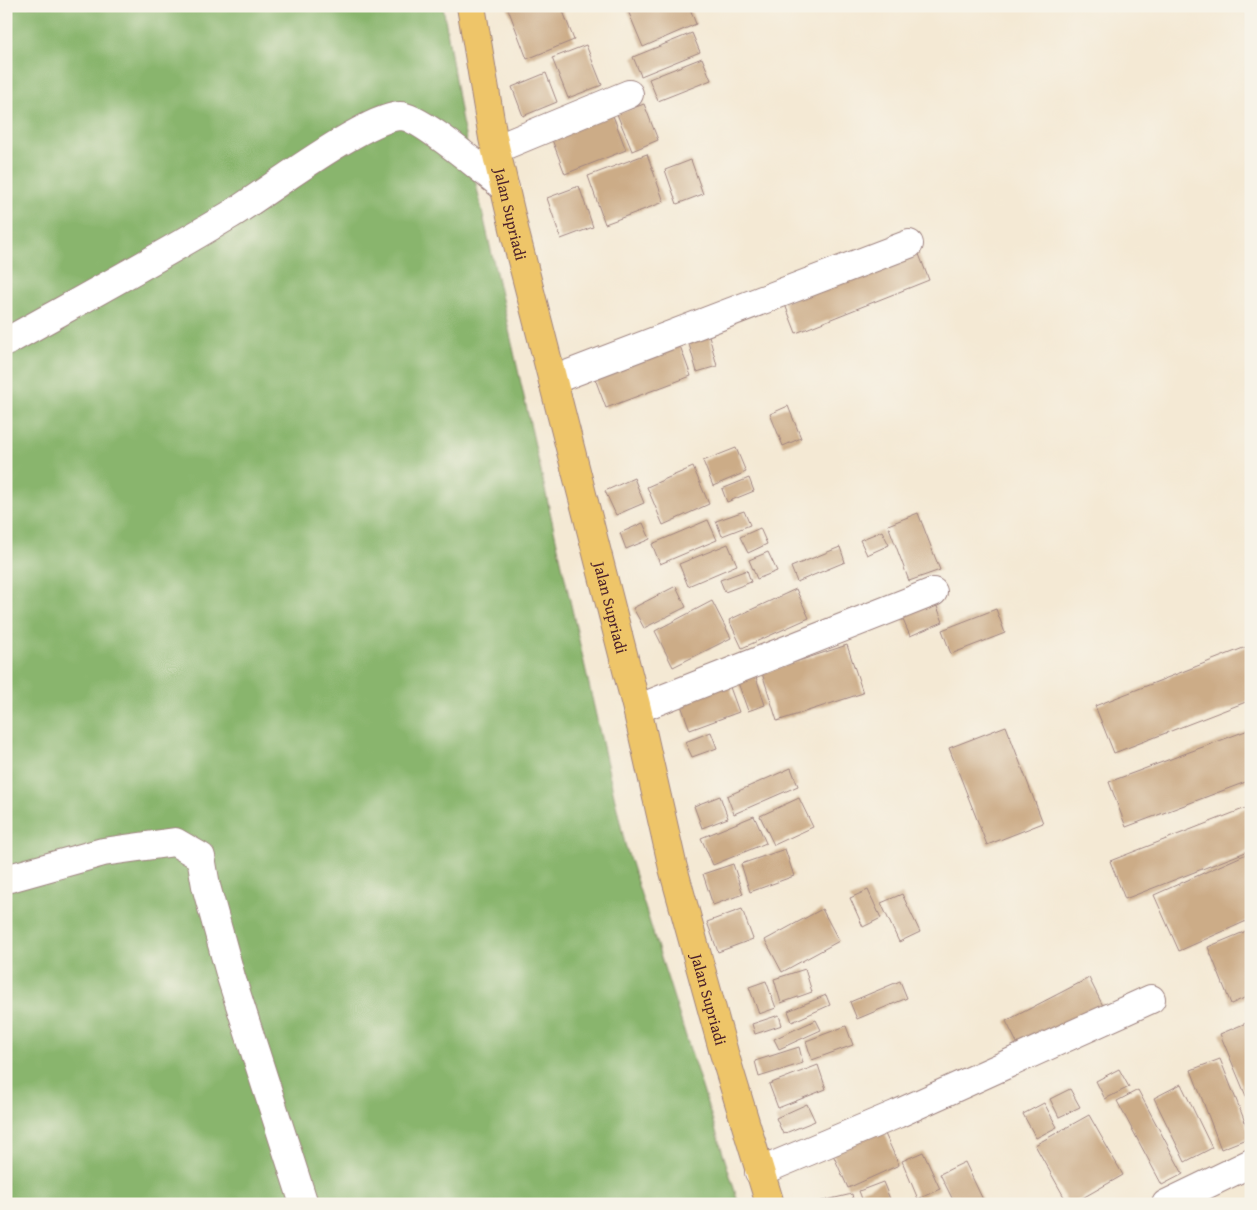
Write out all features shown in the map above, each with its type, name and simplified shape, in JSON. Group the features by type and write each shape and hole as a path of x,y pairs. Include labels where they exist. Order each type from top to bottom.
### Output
{"main road":[{"name":"Jalan Supriadi","path":"471,6 496,149 505,188 596,556 637,709 673,868 759,1172 770,1204"}],"street":[{"path":"496,149 629,94"},
{"path":"6,342 231,214 342,142 384,119 402,116 421,123 505,188"},
{"path":"553,380 909,244"},
{"path":"637,709 932,592"},
{"path":"6,879 103,852 175,842 202,857 206,886 231,977 304,1204"},
{"path":"759,1172 905,1110 1151,999"},
{"path":"1166,1204 1251,1163"}],"green space":[{"path":"6,6 443,6 462,122 625,844 739,1204 6,1204"}],"building":[{"path":"507,6 561,6 574,40 527,59"},
{"path":"626,6 689,6 696,24 643,47"},
{"path":"692,33 700,52 641,76 633,57"},
{"path":"586,45 602,85 568,98 552,58"},
{"path":"702,58 711,80 658,101 649,79"},
{"path":"546,73 557,102 523,116 512,87"},
{"path":"644,104 658,140 632,151 617,114"},
{"path":"612,113 626,150 565,174 551,137"},
{"path":"647,154 664,202 605,224 588,176"},
{"path":"691,160 703,194 677,204 665,170"},
{"path":"579,186 593,227 561,239 547,198"},
{"path":"917,249 929,280 796,333 784,302"},
{"path":"706,324 717,366 697,372 685,330"},
{"path":"676,335 691,376 606,408 591,368"},
{"path":"788,406 801,438 783,446 770,414"},
{"path":"736,448 746,472 713,486 703,461"},
{"path":"693,467 709,504 663,525 647,487"},
{"path":"634,478 644,503 616,515 605,491"},
{"path":"749,478 754,491 727,502 722,489"},
{"path":"744,511 750,525 722,536 716,521"},
{"path":"918,513 940,570 909,581 888,525"},
{"path":"708,520 717,540 660,564 652,544"},
{"path":"643,523 650,539 626,549 620,533"},
{"path":"760,528 767,544 748,553 740,537"},
{"path":"882,531 889,545 867,555 860,540"},
{"path":"728,544 737,565 688,586 679,564"},
{"path":"840,547 845,562 797,582 791,567"},
{"path":"768,552 777,571 757,579 749,560"},
{"path":"747,570 751,582 725,592 720,580"},
{"path":"676,586 686,607 644,628 633,608"},
{"path":"796,589 809,618 742,648 729,620"},
{"path":"934,599 943,622 910,636 900,613"},
{"path":"712,601 731,638 673,667 655,631"},
{"path":"996,609 1005,633 951,654 942,630"},
{"path":"847,645 863,693 777,721 762,673"},
{"path":"1251,645 1251,700 1114,753 1095,706"},
{"path":"754,671 765,705 748,711 736,677"},
{"path":"727,679 739,712 690,730 678,697"},
{"path":"1006,726 1043,823 987,845 949,748"},
{"path":"1251,729 1251,780 1126,827 1109,782"},
{"path":"711,732 717,748 692,757 685,742"},
{"path":"791,768 798,786 734,814 727,796"},
{"path":"720,796 728,818 702,828 694,806"},
{"path":"799,798 813,827 774,845 760,816"},
{"path":"1251,806 1251,850 1125,899 1110,861"},
{"path":"754,816 766,843 713,865 701,838"},
{"path":"785,849 794,876 750,892 741,864"},
{"path":"1251,852 1251,919 1179,951 1154,895"},
{"path":"733,864 743,894 713,905 703,874"},
{"path":"868,890 881,918 863,927 850,898"},
{"path":"902,894 920,932 899,942 881,903"},
{"path":"742,909 753,939 718,952 707,922"},
{"path":"822,909 839,941 782,972 765,940"},
{"path":"1251,929 1251,995 1231,1004 1208,947"},
{"path":"805,969 812,992 781,1003 774,979"},
{"path":"1089,978 1106,1012 1023,1055 1006,1021"},
{"path":"766,981 776,1008 759,1014 749,987"},
{"path":"900,981 907,998 857,1019 850,1002"},
{"path":"826,995 830,1005 792,1022 788,1011"},
{"path":"779,1015 782,1025 755,1034 752,1024"},
{"path":"816,1020 821,1030 779,1049 774,1039"},
{"path":"1251,1021 1251,1108 1220,1034"},
{"path":"846,1026 853,1045 812,1060 806,1041"},
{"path":"799,1047 803,1063 759,1077 755,1061"},
{"path":"1220,1059 1251,1137 1221,1149 1191,1070"},
{"path":"818,1065 826,1089 778,1108 769,1084"},
{"path":"1119,1069 1129,1087 1105,1099 1096,1081"},
{"path":"1181,1084 1212,1148 1185,1162 1154,1098"},
{"path":"1070,1089 1080,1107 1059,1117 1050,1099"},
{"path":"1138,1090 1183,1174 1162,1185 1117,1101"},
{"path":"1044,1103 1057,1127 1036,1138 1023,1114"},
{"path":"807,1104 815,1121 783,1134 776,1118"},
{"path":"1089,1115 1123,1175 1072,1204 1068,1204 1035,1145"},
{"path":"881,1125 899,1165 848,1188 830,1148"},
{"path":"923,1152 940,1189 918,1199 902,1161"},
{"path":"965,1162 985,1204 955,1204 940,1174"},
{"path":"883,1182 892,1204 864,1204 859,1191"},
{"path":"852,1194 854,1204 814,1204 814,1203"}]}
